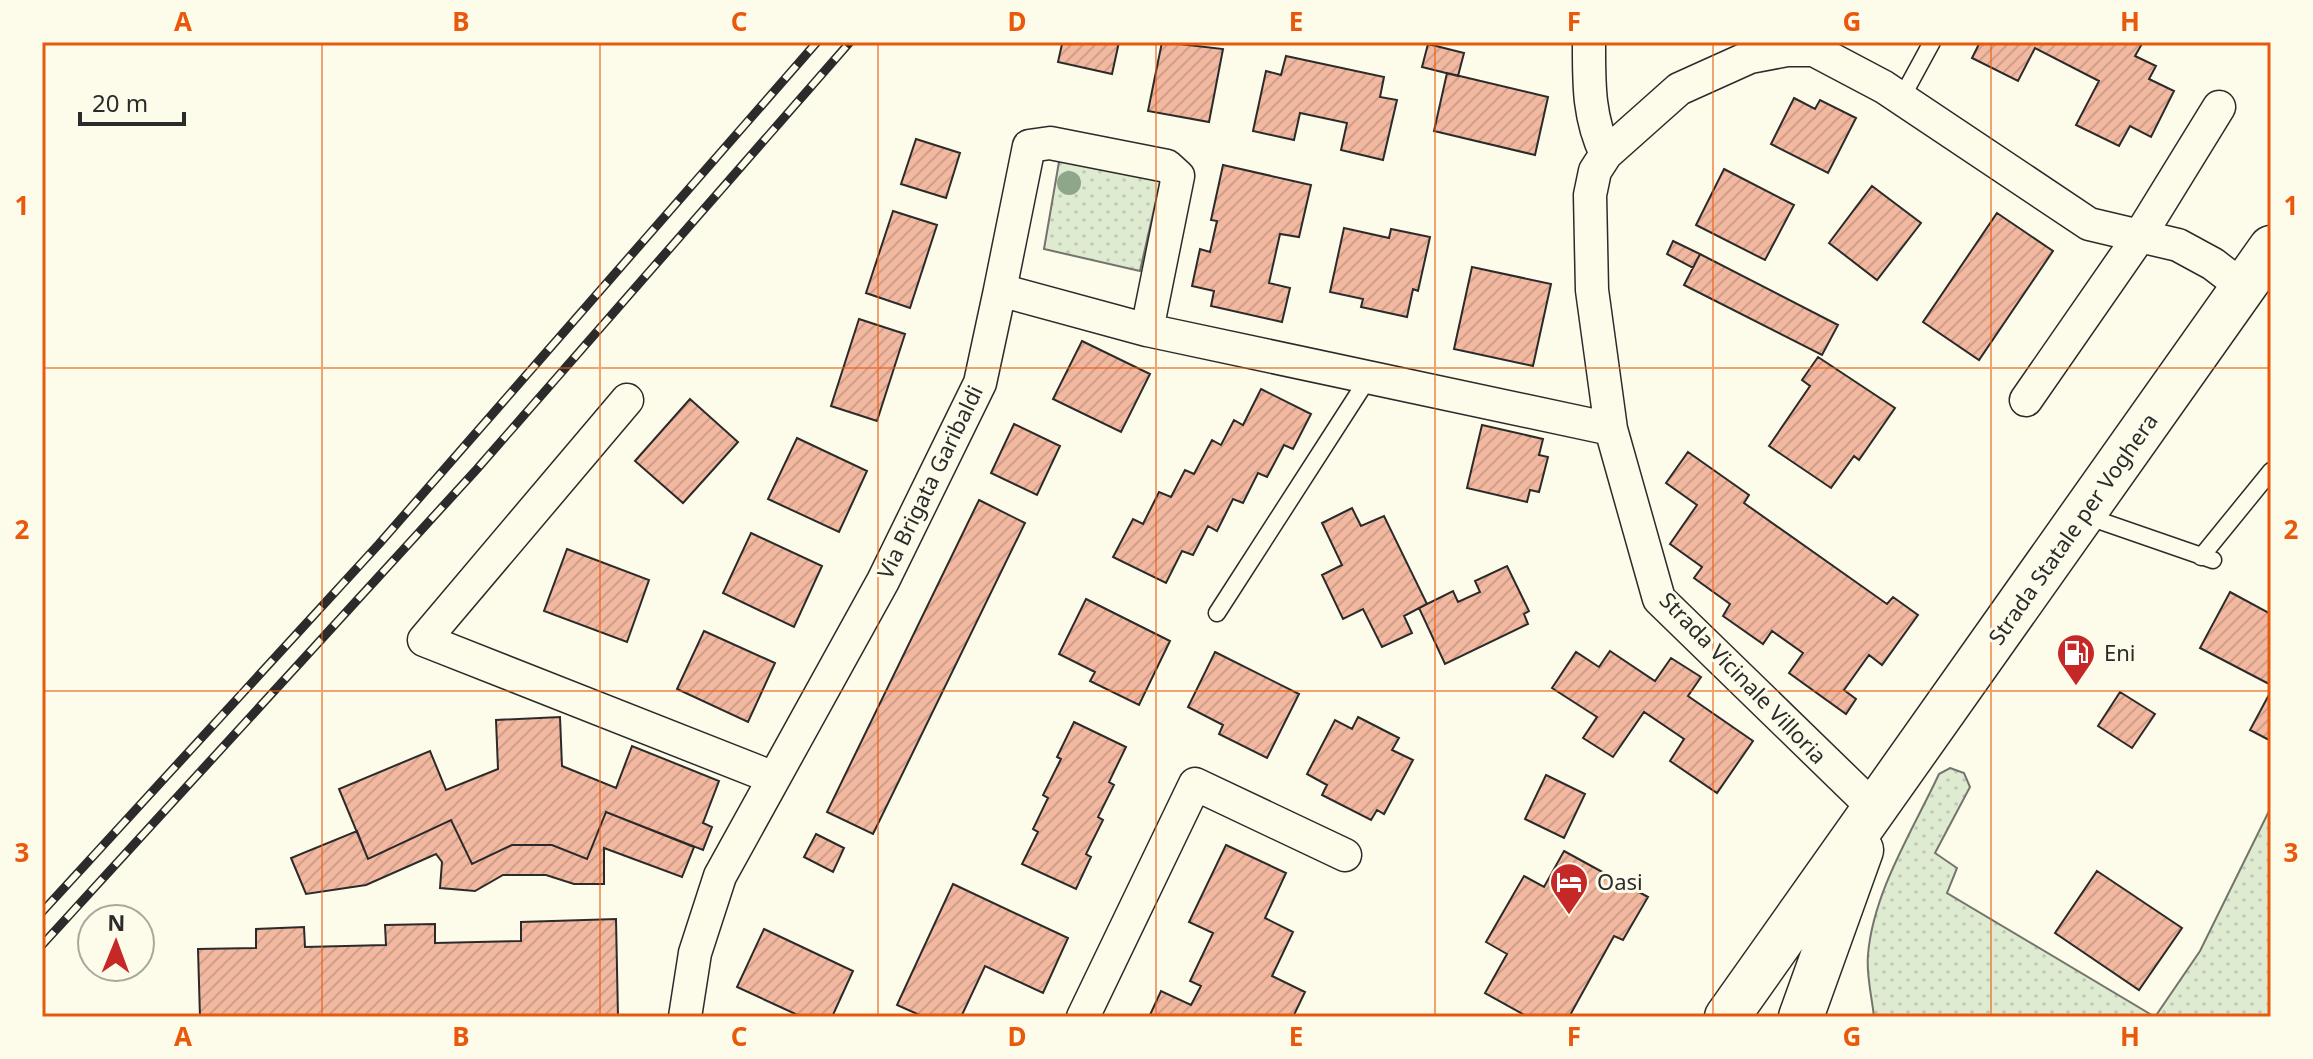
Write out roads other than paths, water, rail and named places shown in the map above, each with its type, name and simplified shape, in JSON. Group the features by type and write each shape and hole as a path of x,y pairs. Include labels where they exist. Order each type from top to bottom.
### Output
{"main road":[{"name":"Strada Statale per Voghera","path":"1727,1017 1821,879 1876,810 2271,248"},
{"name":"Strada Statale per Voghera","path":"1801,1017 1876,810"}],"street":[{"path":"1589,42 1589,106 1594,130 1606,154"},
{"name":"Strada Vicinale Villoria","path":"1876,810 1659,599 1611,429 1592,290 1593,183 1606,154 1679,89 1750,57 1814,50 1901,99 2089,224 2178,245 2213,264 2243,287"},
{"path":"2026,400 2139,237 2219,107"},
{"name":"Via Brigata Garibaldi","path":"685,1017 695,953 720,876 883,581 980,383 1029,146 1050,143 1167,166 1178,176 1147,330"},
{"path":"1000,290 1147,330 1611,429"},
{"path":"627,400 424,640 774,778"},
{"path":"1083,1017 1195,784 1345,855"}],"lane":[{"path":"1901,99 1932,42"},
{"path":"1217,613 1369,377"},
{"path":"2082,515 2207,558 2271,471"}],"railway":[{"path":"42,912 379,544 817,42"},
{"path":"42,945 477,469 850,42"}],"place":[{"name":"Eni","path":"2076,687"},
{"name":"Oasi","path":"1569,916"}]}
